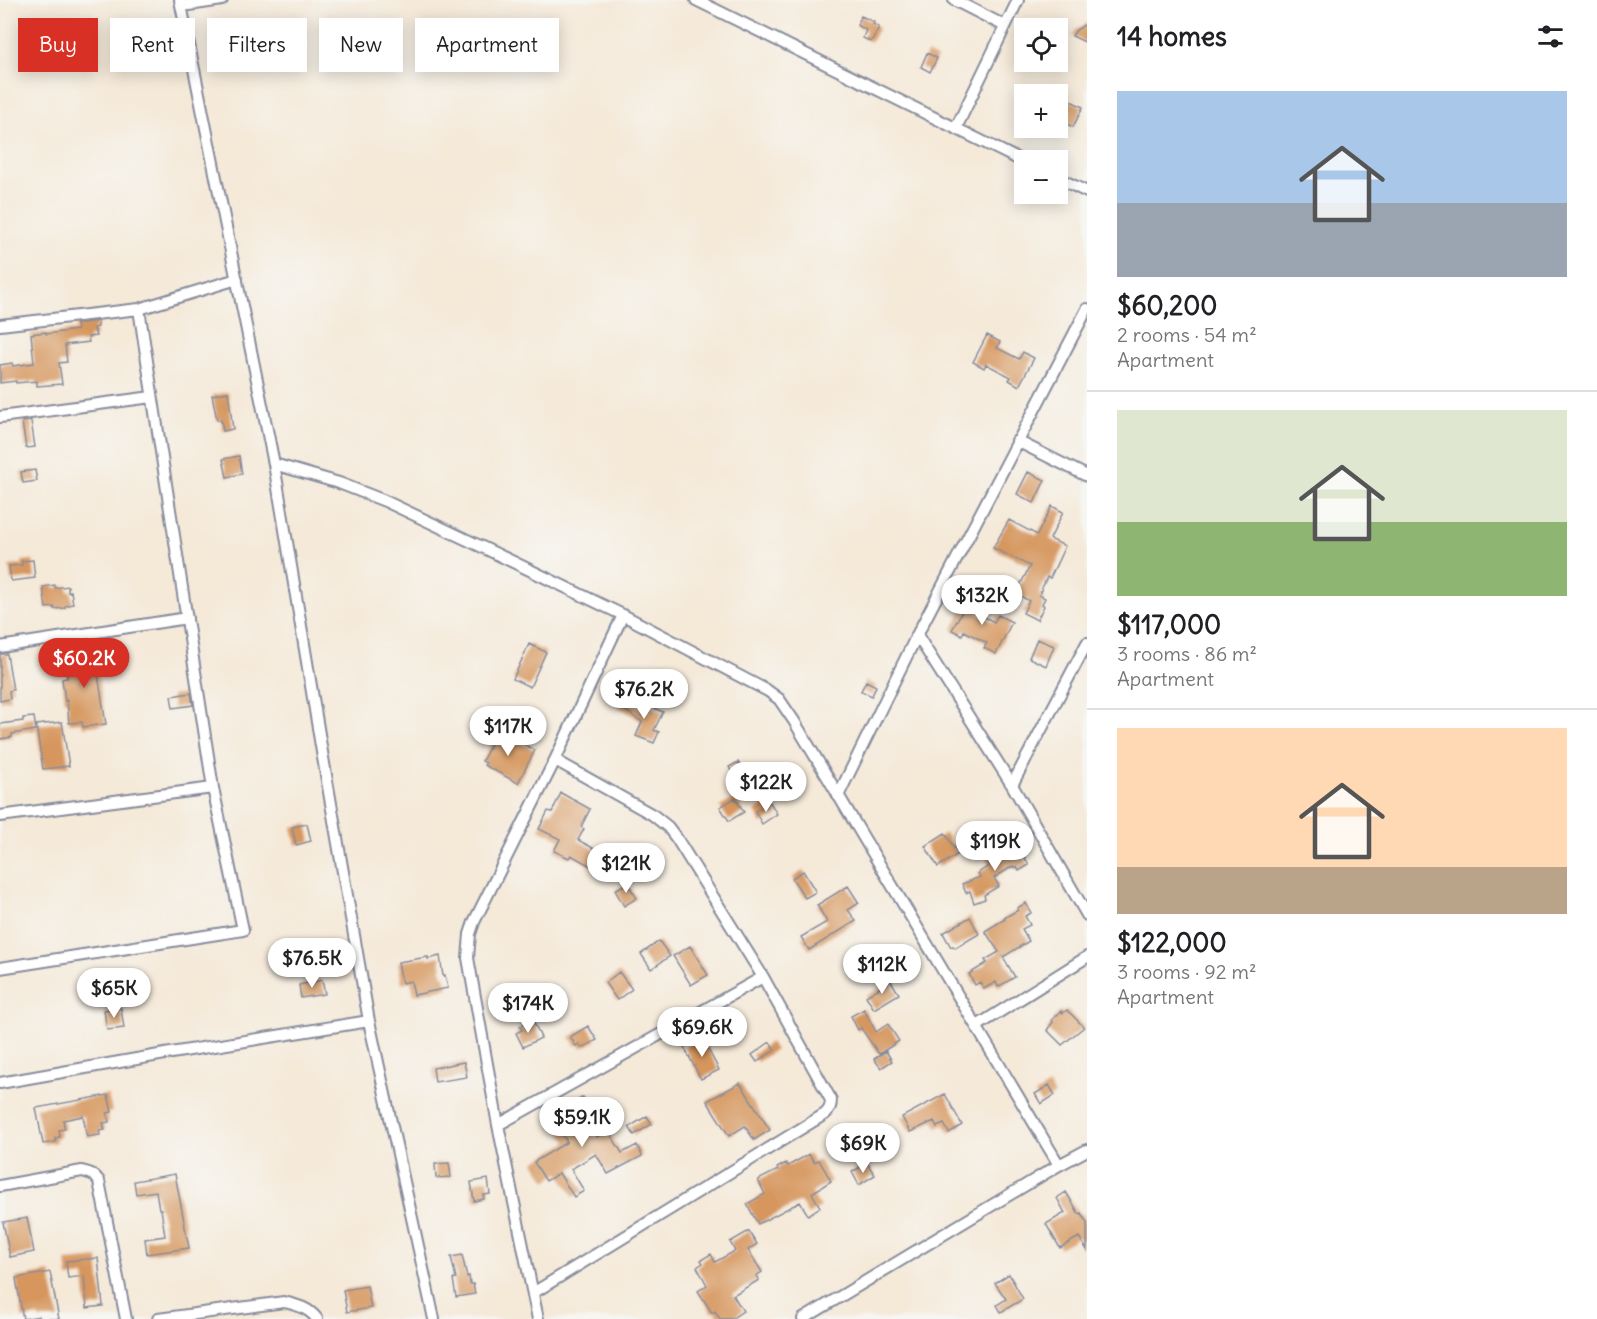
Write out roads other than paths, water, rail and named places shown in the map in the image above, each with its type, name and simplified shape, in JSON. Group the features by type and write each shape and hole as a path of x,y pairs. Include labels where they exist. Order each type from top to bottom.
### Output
{"street":[{"path":"222,0 181,3 274,464 369,1021 434,1319"},
{"path":"696,0 1014,157"},
{"path":"954,0 1005,26"},
{"path":"956,128 1018,0"},
{"path":"1068,183 1087,192"},
{"path":"0,325 138,309 237,279"},
{"path":"0,968 243,930 213,788 138,309"},
{"path":"838,796 917,635 1087,309"},
{"path":"0,417 152,397"},
{"path":"1017,441 1087,476"},
{"path":"274,464 339,483 385,501 622,615 768,691 779,699 1059,1165"},
{"path":"538,1319 498,1125 468,958 470,934 622,615"},
{"path":"0,647 187,618"},
{"path":"917,635 1012,785 1087,915"},
{"path":"1012,785 1087,643"},
{"path":"533,1293 828,1112 831,1100 763,977 668,826 653,814 555,759"},
{"path":"0,816 213,788"},
{"path":"977,1026 1087,957"},
{"path":"498,1125 763,977"},
{"path":"0,1083 369,1021"},
{"path":"803,1319 1087,1150"},
{"path":"0,1186 82,1171 96,1176 99,1181 126,1319"},
{"path":"158,1319 284,1302 298,1305 317,1319"}]}
